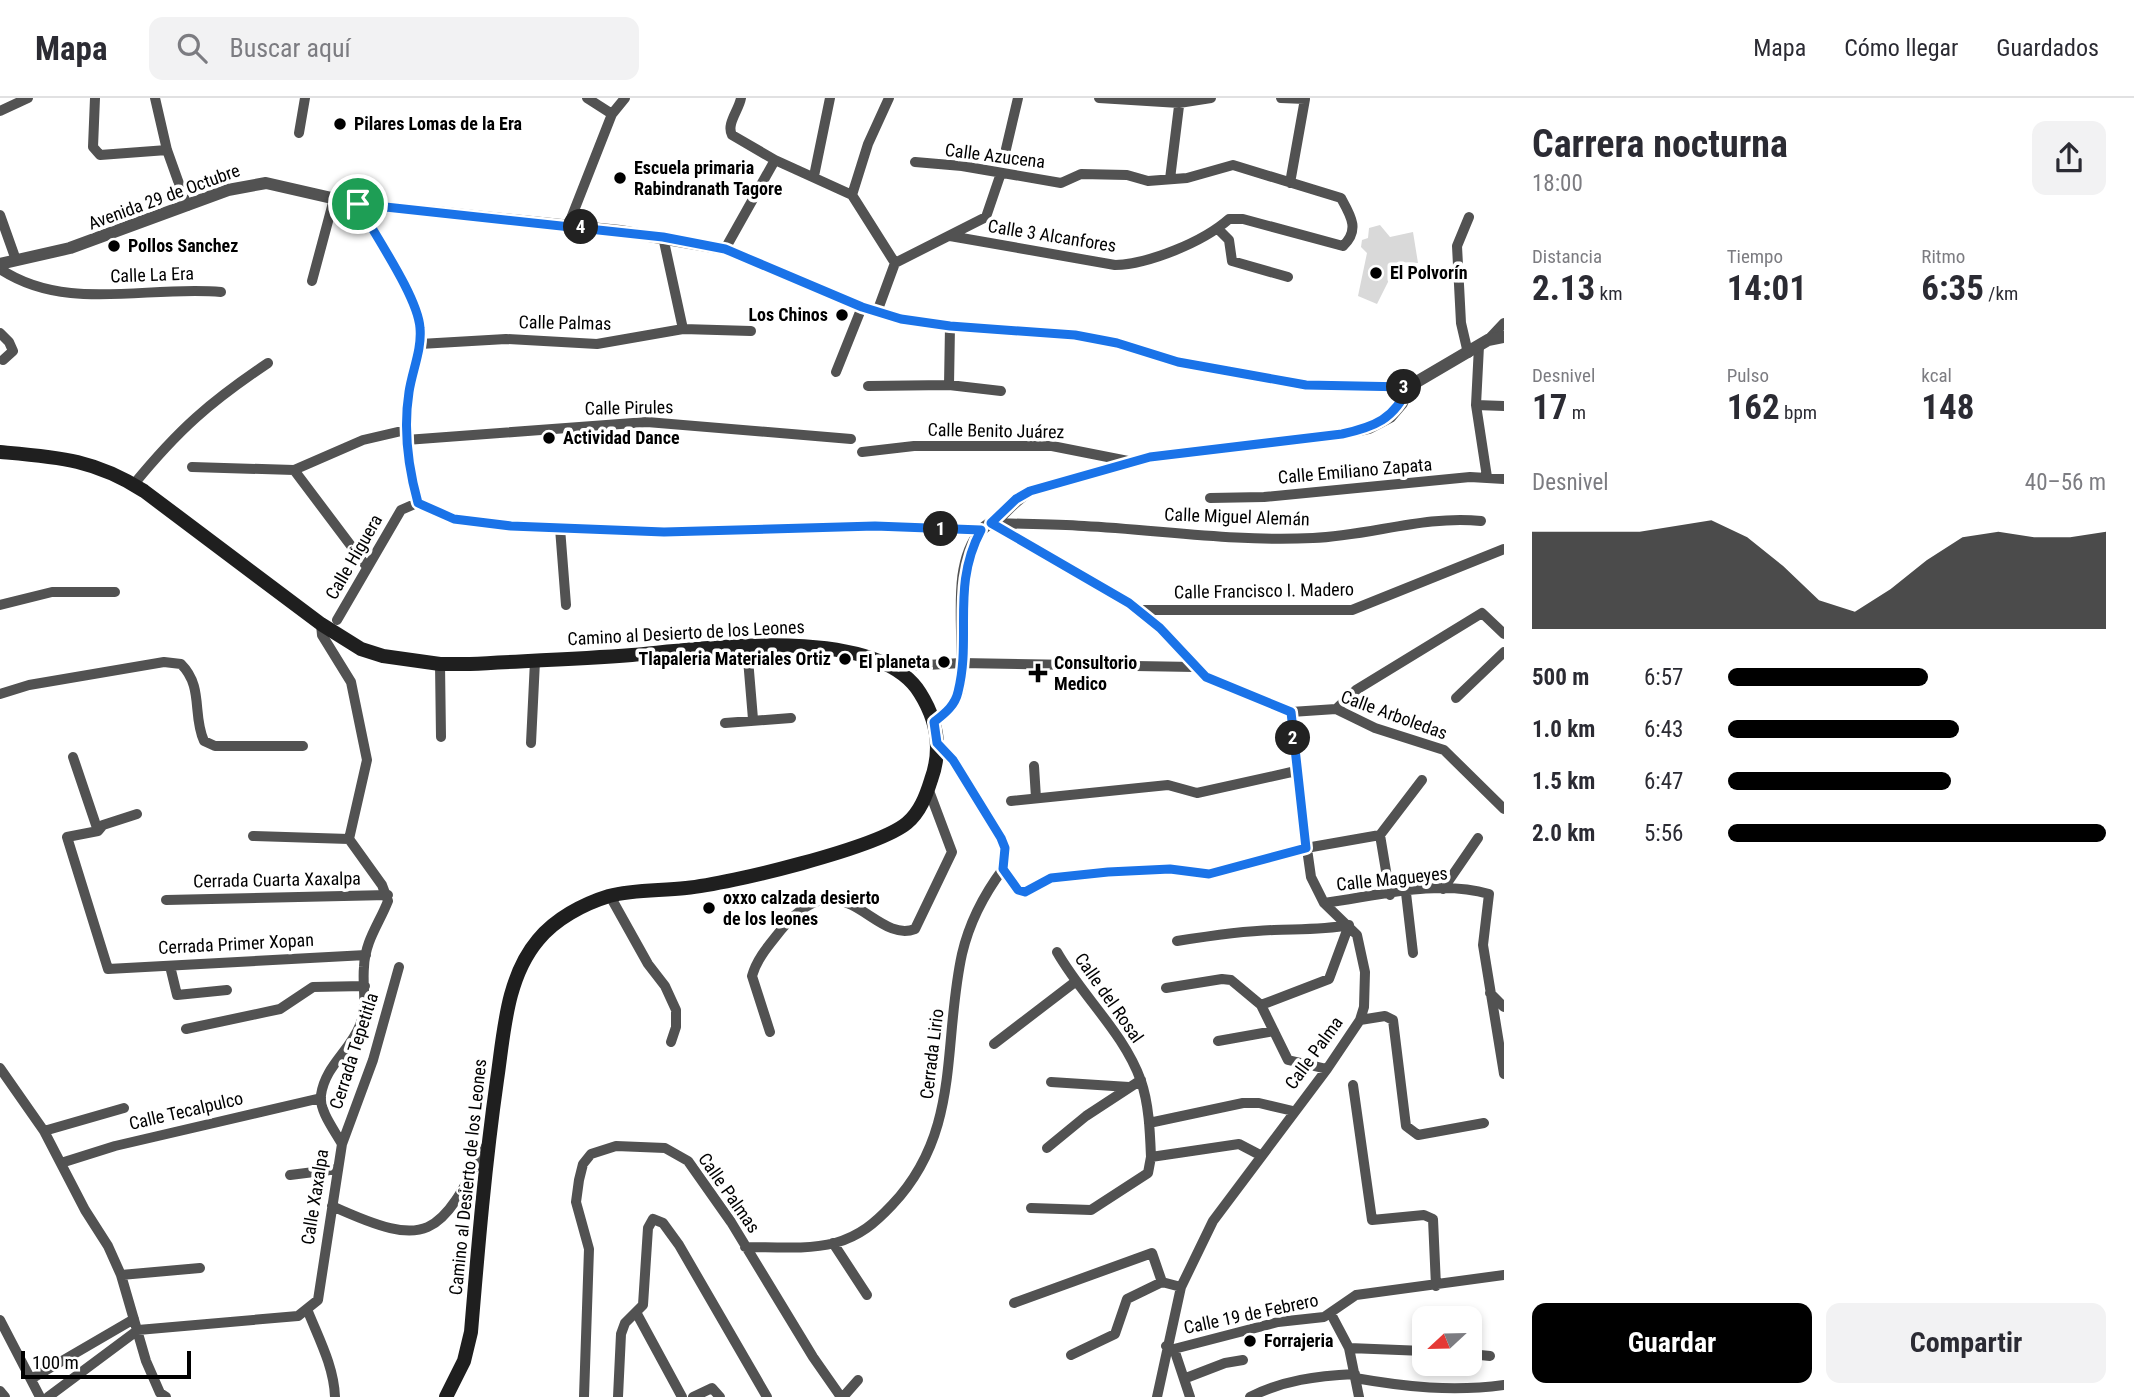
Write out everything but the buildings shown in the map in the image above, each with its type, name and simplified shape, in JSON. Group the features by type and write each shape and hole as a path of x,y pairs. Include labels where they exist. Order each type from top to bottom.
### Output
{"main road":[{"name":"Camino al Desierto de los Leones","path":"0,452 96,465 134,484 321,624 374,654 440,664 535,661 747,647 813,646 869,658 892,667 907,677 919,691 934,722 937,743 935,769 916,814 899,829 836,852 766,872 688,888 610,896 574,912 546,931 519,969 506,1019 488,1143 471,1332 464,1361 446,1397"}],"street":[{"path":"0,111 28,98"},
{"path":"95,98 93,147 100,155 167,150"},
{"path":"155,98 167,150 187,206"},
{"path":"299,133 305,98"},
{"path":"587,98 612,114"},
{"path":"568,226 612,114 625,98"},
{"path":"741,98 739,111 731,122 732,135 775,160 852,195 895,262"},
{"path":"814,176 831,98"},
{"path":"852,195 868,144 889,98"},
{"path":"1006,149 1018,98"},
{"path":"1099,98 1211,98"},
{"path":"1281,98 1305,99 1290,183"},
{"path":"1170,179 1180,100"},
{"path":"725,249 775,160"},
{"name":"Calle Azucena","path":"915,162 1061,183 1081,174 1127,175 1147,181 1187,178 1233,165 1341,198 1354,225 1351,239 1343,246"},
{"path":"877,313 895,262 986,217 1001,173"},
{"name":"Avenida 29 de Octubre","path":"0,266 70,248 250,184 266,183 358,204 663,237 725,249 877,313 950,326 1075,335 1117,343 1178,362 1306,385 1408,387"},
{"path":"312,281 334,199"},
{"path":"358,204 418,315 420,344 409,393 406,435 418,503"},
{"path":"0,215 16,260"},
{"path":"1468,353 1461,323 1457,246 1469,217"},
{"name":"Calle 3 Alcanfores","path":"950,236 1115,265 1139,264 1218,229 1228,219 1242,219 1343,246"},
{"path":"1218,229 1229,240 1232,261 1288,277"},
{"path":"663,237 682,329"},
{"name":"Calle La Era","path":"0,266 29,285 63,294 172,289 221,292"},
{"path":"836,372 862,307"},
{"path":"934,722 947,711 958,693 962,597 968,560 986,527 1016,499 1030,491 1128,461 1342,434 1369,428 1390,417 1402,403 1408,387 1484,343 1504,324"},
{"path":"949,385 950,326"},
{"name":"Calle Palmas","path":"420,344 506,340 597,344 682,329 751,331"},
{"path":"0,333 9,341 13,351 3,360"},
{"path":"1484,343 1504,337"},
{"path":"1484,343 1476,405 1488,477"},
{"path":"134,484 174,435 197,414 268,363"},
{"path":"868,386 949,385 1000,391"},
{"path":"1476,405 1504,406"},
{"name":"Calle Pirules","path":"293,470 363,440 406,435 647,422 851,439"},
{"name":"Calle Benito Juárez","path":"862,452 914,446 1052,446 1128,461"},
{"path":"192,467 293,470 367,567"},
{"name":"Calle Emiliano Zapata","path":"1210,498 1264,497 1488,477 1504,479"},
{"name":"Calle Miguel Alemán","path":"418,503 454,519 560,528 664,532 875,526 1084,526 1230,538 1312,538 1370,533 1450,518 1481,521"},
{"name":"Calle Higuera","path":"337,620 401,510 418,503"},
{"path":"986,527 1138,610 1160,628 1206,677 1291,712"},
{"path":"560,528 566,605"},
{"name":"Calle Francisco I. Madero","path":"1138,610 1352,610 1504,549"},
{"path":"0,605 52,592 116,592"},
{"path":"1336,709 1356,690 1482,613 1504,634"},
{"path":"321,624 322,635 351,681 368,760 349,839 388,895 386,906 369,939 360,1026 333,1064 321,1098"},
{"path":"747,647 753,719"},
{"path":"1455,698 1504,652"},
{"path":"531,743 535,661"},
{"path":"0,694 29,685 164,662 181,664 192,678 198,695 200,730 208,744 303,746"},
{"path":"892,667 961,663 1195,667"},
{"path":"440,664 441,737"},
{"name":"Calle Arboledas","path":"1291,712 1336,709 1376,728 1444,750 1504,809"},
{"name":"Calle Palma","path":"1157,1397 1170,1348 1181,1287 1213,1221 1327,1069 1360,1020 1365,997 1365,972 1357,935 1324,903 1314,885 1306,848 1291,712"},
{"path":"725,723 791,718"},
{"path":"937,743 953,760 1001,838 1005,848 1003,869 1018,890 1025,892 1051,878 1108,872 1170,869 1209,874 1306,848 1380,835 1422,780"},
{"path":"73,757 98,831"},
{"path":"1034,766 1036,798"},
{"path":"1011,801 1168,785 1197,793 1296,771"},
{"path":"769,1032 752,976 761,956 795,912 829,899 851,904 898,932 915,929 952,852 951,842 928,788"},
{"path":"98,831 103,825 136,814"},
{"name":"Cerrada Primer Xopan","path":"98,831 67,837 108,969 366,955"},
{"path":"1380,835 1390,895"},
{"path":"253,836 349,839"},
{"path":"1443,889 1478,838"},
{"name":"Cerrada Lirio","path":"745,1247 834,1243 856,1236 875,1223 912,1184 929,1151 943,1110 962,955 979,909 1003,869"},
{"name":"Calle Magueyes","path":"1324,903 1443,889 1474,890 1489,894 1483,945 1504,1074"},
{"path":"1406,893 1413,953"},
{"name":"Cerrada Cuarta Xaxalpa","path":"166,900 388,895"},
{"path":"610,896 673,1004 676,1027 671,1042"},
{"path":"1177,941 1275,929 1319,931 1349,925"},
{"path":"1261,1005 1329,979 1349,925"},
{"name":"Calle del Rosal","path":"1057,952 1075,982 1122,1045 1140,1080 1149,1124 1151,1157"},
{"path":"170,966 177,995 226,990"},
{"name":"Cerrada Tepetitla","path":"342,1144 373,1060 399,967"},
{"path":"1166,988 1222,979 1231,981 1261,1005 1288,1060 1327,1069"},
{"path":"994,1044 1075,982"},
{"path":"186,1029 281,1009 313,987 365,986"},
{"path":"1490,993 1504,993"},
{"path":"1490,993 1504,1007"},
{"path":"1360,1020 1385,1016 1393,1020 1406,1126 1418,1135 1483,1123"},
{"path":"1218,1041 1274,1031"},
{"path":"0,1068 44,1131 108,1246 121,1276 155,1383 160,1393 166,1397"},
{"path":"1047,1148 1086,1116 1140,1080"},
{"path":"1051,1082 1129,1087"},
{"path":"1353,1085 1372,1220 1424,1215 1433,1219 1436,1286"},
{"name":"Calle Xaxalpa","path":"307,1309 318,1300 342,1144 322,1108 321,1098"},
{"name":"Calle Tecalpulco","path":"61,1163 115,1146 321,1098"},
{"path":"1149,1124 1243,1103 1259,1103 1293,1111"},
{"path":"44,1131 124,1108"},
{"path":"332,1206 370,1223 405,1233 428,1228 446,1216 488,1143"},
{"path":"1031,1209 1091,1210 1148,1173 1151,1157 1239,1143 1260,1155"},
{"name":"Calle Palmas","path":"584,1397 589,1249 576,1202 583,1164 591,1154 616,1146 665,1148 688,1161 842,1397 858,1380"},
{"path":"290,1175 338,1169"},
{"path":"618,1397 621,1334 625,1323 637,1314 643,1305 648,1228 653,1219 663,1223 679,1245 767,1397"},
{"path":"834,1243 867,1295"},
{"path":"1014,1303 1152,1252 1161,1282"},
{"path":"121,1276 200,1268"},
{"name":"Calle 19 de Febrero","path":"1170,1348 1331,1314 1356,1296 1504,1275"},
{"path":"1072,1355 1115,1334 1127,1299 1161,1282 1181,1287"},
{"path":"31,1379 136,1325 298,1316 307,1309 328,1360 335,1397"},
{"path":"637,1314 682,1397"},
{"path":"1331,1314 1349,1348 1359,1397"},
{"path":"0,1320 40,1397"},
{"path":"48,1397 136,1325"},
{"path":"1170,1348 1186,1378 1190,1397"},
{"path":"1349,1348 1412,1351"},
{"path":"1482,1355 1490,1356"},
{"path":"1186,1378 1225,1363 1243,1360"},
{"path":"1250,1397 1278,1383 1310,1377 1355,1376 1412,1388 1452,1390 1504,1385"},
{"path":"693,1397 712,1388 720,1397"},
{"path":"0,1391 5,1397"}],"shaded area":[{"name":"El Polvorín","path":"1380,225 1390,237 1413,232 1418,263 1398,262 1377,304 1358,296 1367,253 1361,247 1362,240 1368,238 1369,228"}],"place":[{"name":"Pilares Lomas de la Era","path":"340,124"},
{"name":"Escuela primaria Rabindranath Tagore","path":"620,178"},
{"name":"Pollos Sanchez","path":"114,246"},
{"name":"El Polvorín","path":"1376,273"},
{"name":"Los Chinos","path":"842,315"},
{"name":"Actividad Dance","path":"549,438"},
{"name":"Tlapaleria Materiales Ortiz","path":"845,659"},
{"name":"El planeta","path":"944,662"},
{"name":"Consultorio Medico","path":"1038,673"},
{"name":"oxxo calzada desierto de los leones","path":"709,908"},
{"name":"Forrajeria","path":"1250,1341"}],"route":[{"path":"358,204 620,231 725,249 877,313 901,319 950,326 1075,335 1117,343 1178,362 1306,385 1408,387 1402,403 1390,417 1369,428 1313,438 1128,461 1030,491 1016,499 991,523 1129,603 1160,628 1206,677 1291,712 1306,848 1209,874 1170,869 1108,872 1051,878 1025,892 1018,890 1003,869 1005,848 1001,838 953,760 937,743 934,722 947,711 958,693 962,597 968,560 981,530 875,526 664,532 511,526 454,519 418,503 411,478 406,430 409,393 420,344 418,315 358,204"}]}
